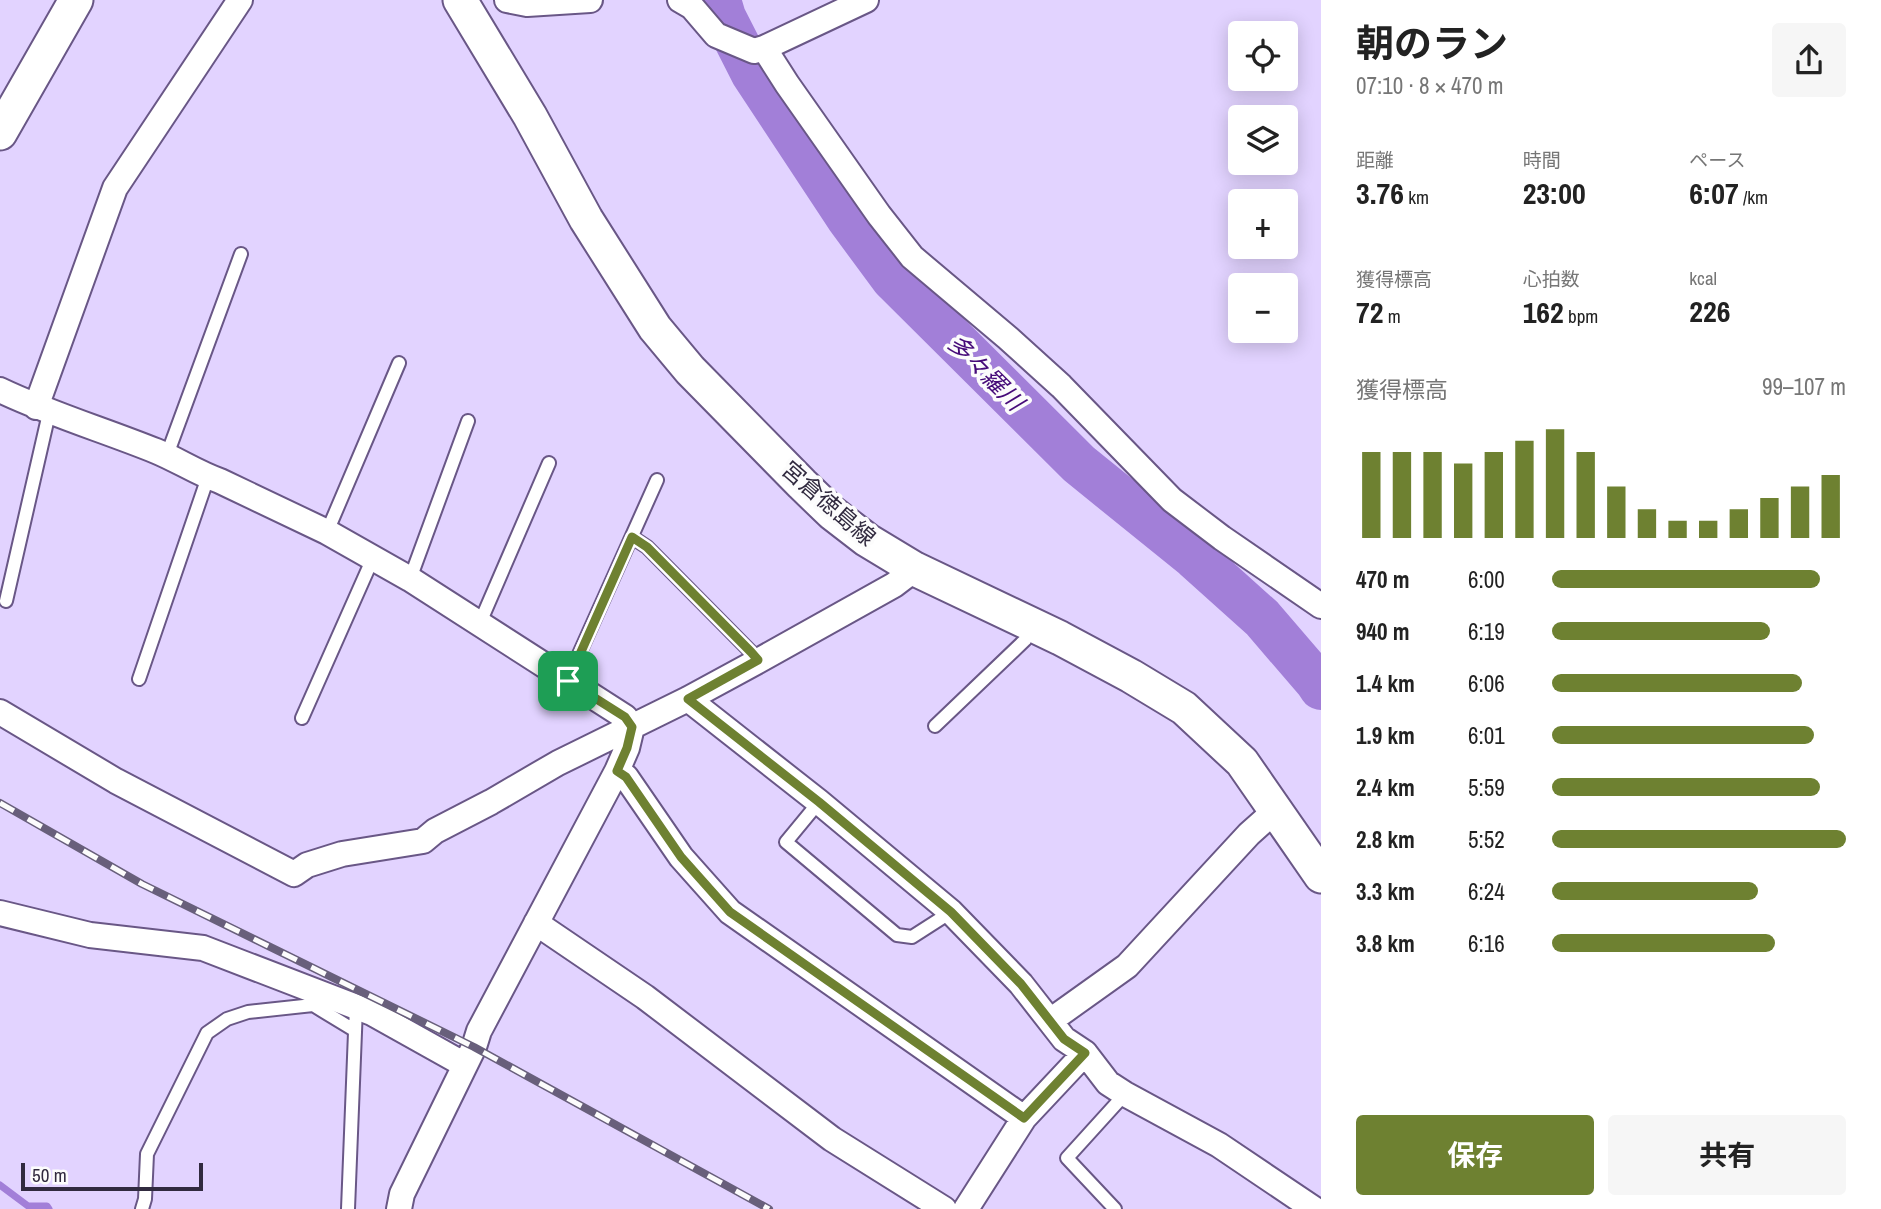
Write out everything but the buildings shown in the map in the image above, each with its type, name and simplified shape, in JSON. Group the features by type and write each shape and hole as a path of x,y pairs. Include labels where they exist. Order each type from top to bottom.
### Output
{"main road":[{"path":"0,132 76,0"},
{"name":"宮倉徳島線","path":"462,0 586,219 655,328 690,370 832,513 867,540 915,569 1131,676 1184,708 1242,762 1321,876"}],"street":[{"path":"43,409 116,188 240,0"},
{"path":"507,0 527,4 590,0"},
{"path":"680,0 692,7 716,35 759,49 912,257 1061,386 1171,500 1321,606"},
{"path":"759,49 866,0"},
{"path":"0,390 43,409 167,455 327,532 410,579 625,717 632,727 617,771 479,1031 402,1194 399,1209"},
{"path":"0,712 116,781 293,874 307,865 342,853 422,841 435,831 558,763 688,699 894,585 915,569"},
{"path":"688,699 819,802 951,912 1021,984 1064,1039 1085,1053 1108,1083 1219,1144 1314,1209"},
{"path":"617,771 626,777 681,857 730,912 1024,1118"},
{"path":"1050,1021 1127,966 1249,835 1276,810"},
{"path":"0,913 90,935 203,948 354,1019 372,1013 465,1065"},
{"path":"536,923 645,997 832,1139 944,1209"},
{"path":"966,1209 1024,1118 1085,1053"}],"lane":[{"path":"167,455 241,254"},
{"path":"327,532 399,363"},
{"path":"6,601 47,422 43,409"},
{"path":"410,579 468,421"},
{"path":"479,625 549,463"},
{"path":"139,679 208,477"},
{"path":"568,681 657,480"},
{"path":"632,537 647,547 758,660"},
{"path":"302,719 373,558"},
{"path":"935,726 1025,640 1032,625"},
{"path":"819,802 786,842 887,927 897,935 912,937 951,912"},
{"path":"142,1209 147,1154 207,1033 228,1019 248,1012 313,1005 354,1019 348,1209"},
{"path":"1115,1209 1067,1157 1125,1094"}],"waterway":[{"name":"多々羅川","path":"719,0 724,17 753,74 848,218 893,279 1079,464 1194,557 1262,618 1321,688"},
{"path":"0,1185 28,1206 47,1206 49,1209"}],"railway":[{"path":"0,803 142,884 474,1047 769,1209"}],"route":[{"path":"632,537 647,547 758,660 688,699 819,802 951,912 1021,984 1064,1039 1085,1053 1024,1118 730,912 681,857 626,777 617,771 632,727 625,717 568,681 632,537"}]}
